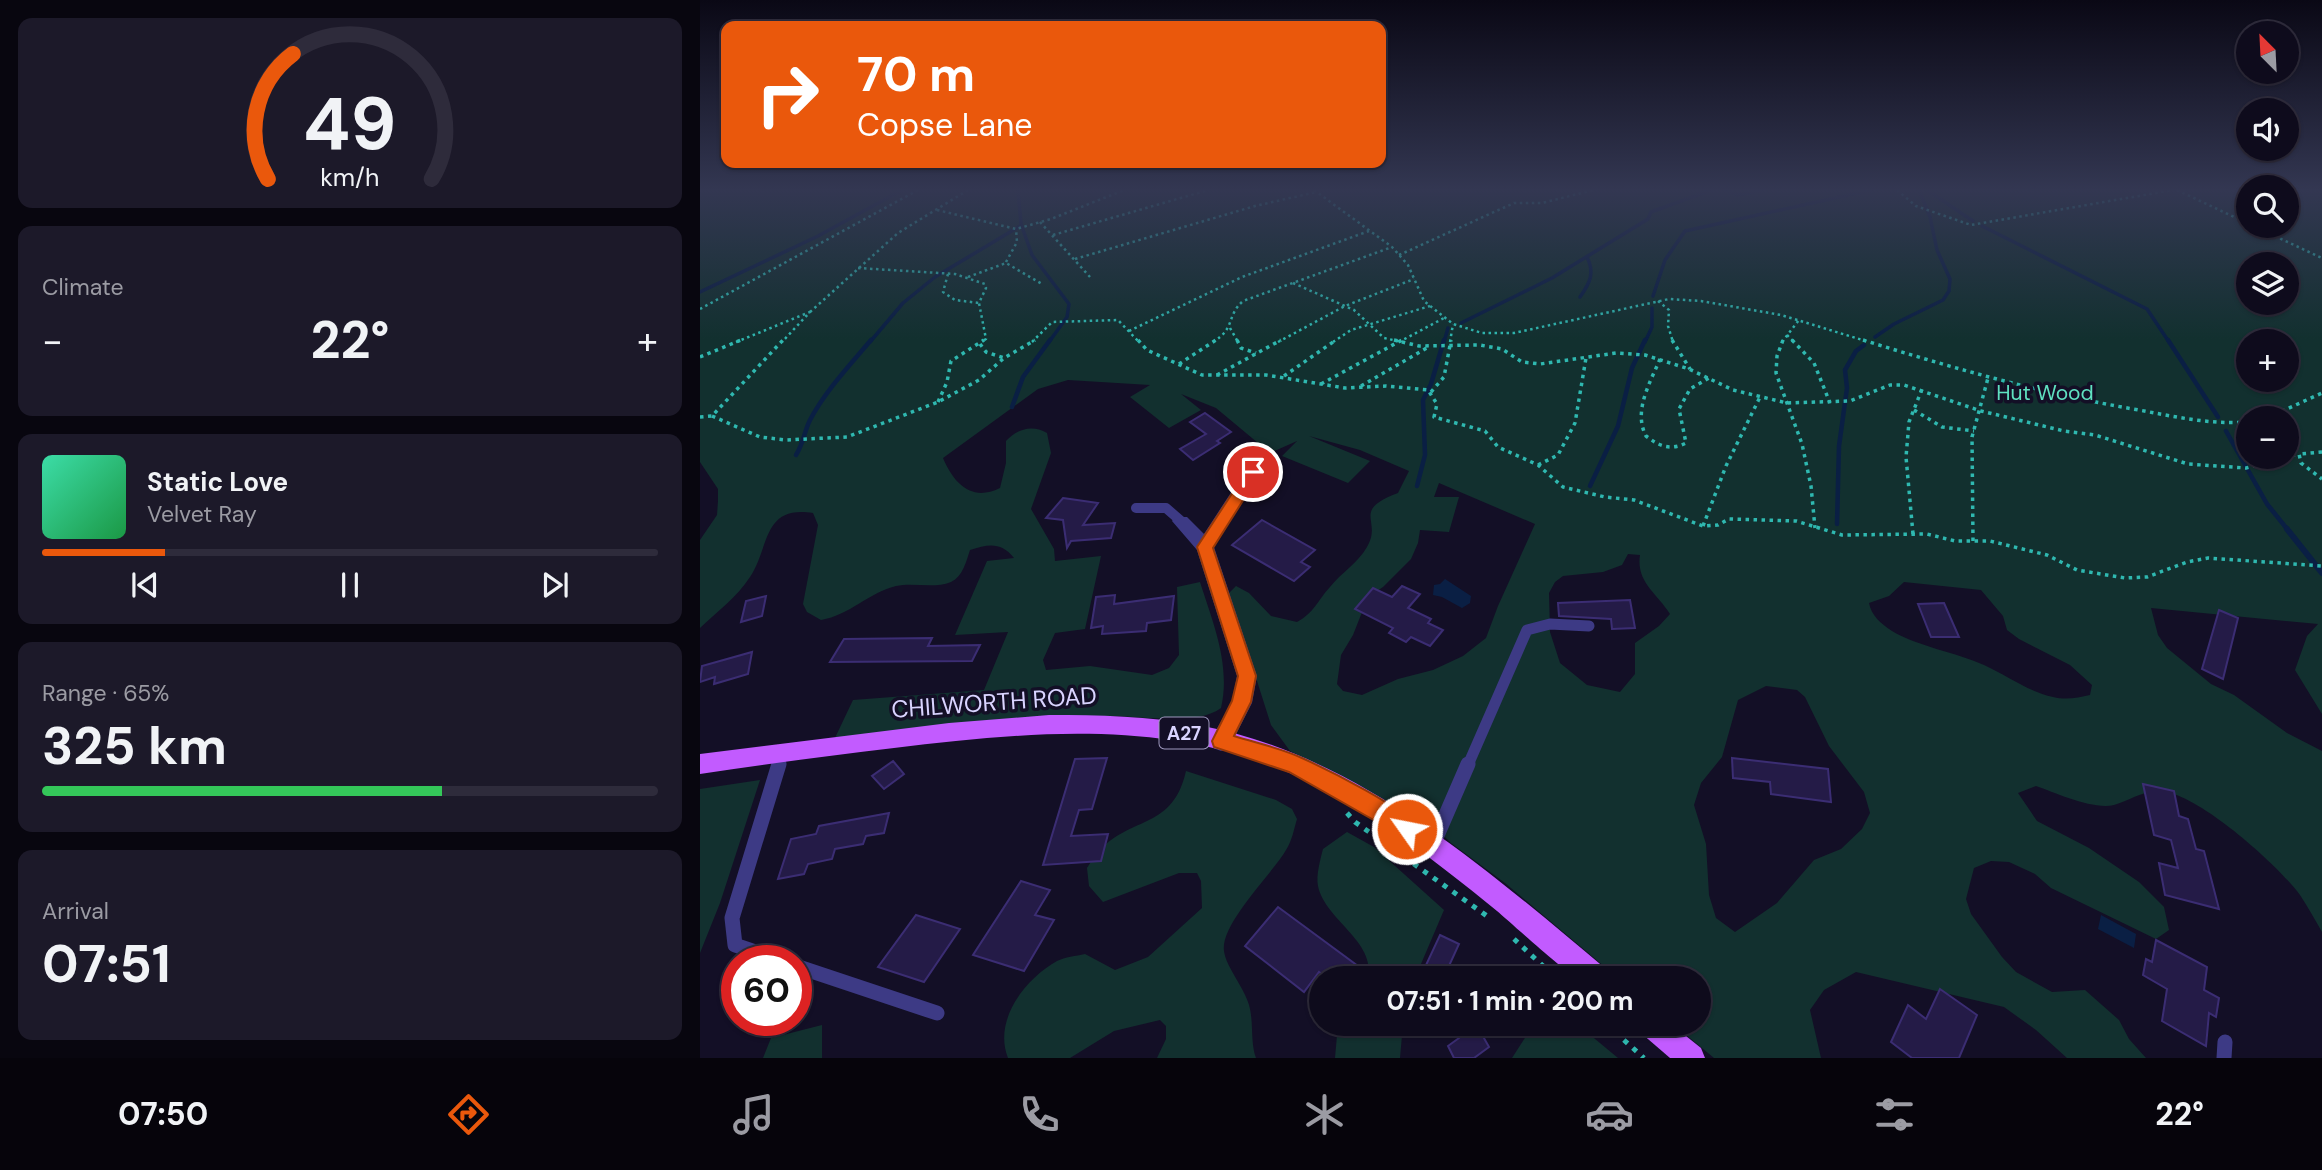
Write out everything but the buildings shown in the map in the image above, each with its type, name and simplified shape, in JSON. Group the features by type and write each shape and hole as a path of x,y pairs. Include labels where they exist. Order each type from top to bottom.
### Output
{"main road":[{"name":"CHILWORTH ROAD","path":"700,764 953,731 1060,724 1151,728 1221,741 1294,764 1370,805 1432,847 1582,966"},
{"path":"1664,1036 1691,1058"}],"street":[{"path":"1205,547 1253,472"},
{"path":"1181,521 1205,547 1247,676 1242,702 1221,741"}],"lane":[{"path":"1136,508 1166,508 1181,521"},
{"path":"1432,847 1527,630 1539,624 1550,623 1589,626"},
{"path":"735,945 732,918 782,753"},
{"path":"812,971 937,1013"}],"path":[{"path":"700,309 828,239"},
{"path":"712,416 810,312 891,239"},
{"path":"967,277 1006,263 1017,239"},
{"path":"1057,239 1090,276"},
{"path":"1075,259 1142,239"},
{"path":"1129,331 1242,276 1344,239"},
{"path":"1382,239 1399,255 1430,306 1453,324 1482,333 1514,333 1669,299 1701,301 1800,320 1988,378 2077,399 2204,422 2236,422"},
{"path":"1399,255 1433,239"},
{"path":"2282,239 2322,258"},
{"path":"1179,365 1224,335 1230,327 1233,310 1243,301 1392,247"},
{"path":"1006,263 1042,284"},
{"path":"859,268 948,274 985,284 986,288 979,303 986,339 951,361 947,382 938,402"},
{"path":"948,274 943,292 948,297 979,303"},
{"path":"1216,376 1345,306 1414,279"},
{"path":"1293,283 1345,306 1362,316 1368,325 1384,338 1399,341 1431,346 1449,343 1502,349 1522,362 1539,364 1616,352 1660,359 1692,370 1733,390 1787,403 1850,401 1890,385 1922,389 1981,411 2064,431 2095,435 2188,464 2236,467"},
{"path":"1658,301 1669,310 1668,326 1672,340 1692,370"},
{"path":"1282,377 1351,330 1430,306"},
{"path":"700,357 810,312"},
{"path":"1319,385 1445,317"},
{"path":"700,417 712,416 760,437 786,440 847,438 938,402 979,380 1004,358 1034,341 1052,322 1118,320 1147,350 1202,375 1282,377 1319,385 1387,386 1430,392 1443,382 1453,324"},
{"path":"1800,320 1786,335 1777,357 1779,388 1794,417 1813,489 1815,528"},
{"path":"1230,327 1241,348 1256,353"},
{"path":"1786,335 1814,363 1830,403"},
{"path":"980,344 986,352 1004,358"},
{"path":"1359,387 1431,346"},
{"path":"1538,466 1558,454 1575,423 1586,358"},
{"path":"1660,359 1641,404 1641,428 1649,441 1665,448 1676,448 1686,443 1679,409 1690,389 1709,378"},
{"path":"1973,541 1974,431 1988,378"},
{"path":"1913,534 1906,457 1909,422 1922,389"},
{"path":"1430,392 1437,404 1434,417 1444,424 1483,429 1498,447 1538,466 1563,487 1605,497 1634,500 1703,526 1718,525 1729,519 1796,521 1842,535 1913,534 1990,541 2047,555 2077,570 2125,578 2147,577 2187,562 2208,558 2322,566"},
{"path":"2293,406 2322,393"},
{"path":"1703,526 1726,466 1760,396"},
{"path":"1914,410 1928,421 1947,430 1974,431"},
{"path":"2322,452 2299,454 2301,463 2322,479"},
{"path":"1339,803 1355,822 1494,921"},
{"path":"1511,937 1543,966"},
{"path":"1619,1036 1644,1058"}],"green space":[{"name":"Hut Wood","path":"700,239 2322,239 2322,714 2295,670 2307,636 2318,624 2151,608 2158,635 2167,648 2211,684 2234,695 2287,733 2322,751 2322,932 2300,895 2274,866 2236,832 2195,804 2176,795 2154,791 2114,805 2096,805 2036,786 2018,793 2037,821 2089,848 2139,882 2164,907 2169,930 2156,939 2051,888 2035,874 2009,862 1991,861 1974,868 1966,899 1971,914 2016,972 2052,992 2085,990 2119,1020 2129,1039 2146,1058 2067,1058 2036,1030 2004,1007 1856,972 1824,990 1810,1010 1821,1058 1714,1058 1687,1036 1711,1036 1711,966 1604,966 1505,883 1451,843 1418,811 1384,801 1290,751 1271,725 1229,593 1236,586 1249,593 1271,616 1297,622 1303,618 1363,553 1371,538 1371,511 1384,499 1398,493 1409,471 1360,450 1309,436 1370,461 1348,483 1282,456 1297,441 1270,453 1216,408 1181,394 1201,410 1169,428 1130,397 1150,385 1068,380 1038,389 943,458 958,483 973,492 990,492 1000,488 1006,463 1006,441 1015,433 1030,428 1047,433 1051,453 1031,509 1054,549 1055,561 1101,556 1085,629 1055,633 1043,660 1046,670 1090,666 1152,675 1169,668 1179,655 1177,587 1200,582 1222,660 1224,692 1221,708 1198,717 1169,719 1112,716 1042,718 834,740 853,700 984,690 1008,632 955,635 987,561 1014,558 1004,549 994,546 970,550 961,572 951,582 896,586 841,614 821,620 807,612 803,604 818,525 813,513 796,512 784,515 776,522 745,584 700,628 700,540 717,515 718,489 700,462","holes":["1439,483 1535,524 1486,638 1463,656 1433,670 1398,679 1362,695 1343,691 1337,684 1341,655 1353,635 1368,597 1383,587 1411,559 1420,530 1449,532 1459,497 1434,497","1628,554 1640,555 1644,580 1670,614 1659,626 1635,643 1635,674 1620,692 1587,685 1560,663 1550,632 1549,593 1555,582 1563,576 1603,572 1622,565","1904,582 1981,590 2003,616 2007,630 2070,665 2092,685 2090,695 2058,698 2044,694 1984,665 1892,631 1874,615 1869,603 1889,596","1766,686 1797,690 1805,697 1829,746 1864,792 1870,813 1862,829 1841,849 1814,860 1777,903 1735,932 1716,918 1709,895 1706,844 1694,805 1701,783 1722,757 1738,700"]},
{"path":"1186,771 1276,800 1292,809 1297,819 1286,850 1238,913 1225,940 1225,957 1249,1005 1256,1058 1157,1058 1166,1039 1166,1026 1160,1020 1114,1031 1070,1058 1008,1058 1004,1044 1008,1015 1023,990 1045,969 1060,960 1085,954 1115,970 1148,957 1202,908 1201,881 1197,873 1179,873 1103,902 1089,886 1087,868 1098,852 1125,831 1162,813 1180,790"},
{"path":"760,780 720,903 700,953 700,789"},
{"path":"1347,832 1374,847 1444,910 1420,966 1368,966 1365,953 1358,942 1322,898 1318,877 1323,849"},
{"path":"822,1025 822,1058 763,1058 771,1038 812,1036 812,1028"},
{"path":"1337,1036 1402,1036 1400,1058 1335,1058"},
{"path":"1526,1036 1591,1036 1618,1058 1512,1058"}],"water":[{"path":"1445,579 1471,596 1470,603 1462,608 1433,595 1434,585"},
{"path":"2101,915 2136,934 2134,948 2098,929"}],"waterway":[{"path":"700,292 811,239"},
{"path":"870,342 903,303 935,277 998,239"},
{"path":"1026,239 1032,255 1069,304 1067,317 1049,342"},
{"path":"1461,323 1552,278 1615,239"},
{"path":"1653,296 1665,260 1679,239"},
{"path":"1875,337 1894,324 1943,300 1949,291 1950,279 1935,239"},
{"path":"2009,239 2147,309 2169,342"},
{"path":"1580,297 1590,278 1591,268 1587,257"},
{"path":"1645,342 1652,327 1652,308"},
{"path":"1444,342 1448,328"},
{"path":"796,455 808,424 823,398 871,340"},
{"path":"1012,407 1023,377 1050,340"},
{"path":"1417,486 1425,455 1423,400 1431,384 1444,340"},
{"path":"1590,486 1618,426 1632,368 1645,340"},
{"path":"2168,340 2218,417"},
{"path":"1837,524 1839,446 1847,388 1845,370 1856,351 1864,345"},
{"path":"2226,431 2267,504 2288,530"},
{"path":"2287,529 2322,573"}],"route":[{"path":"1253,472 1205,547 1247,676 1242,702 1221,741 1294,764 1370,805 1407,829"}]}
